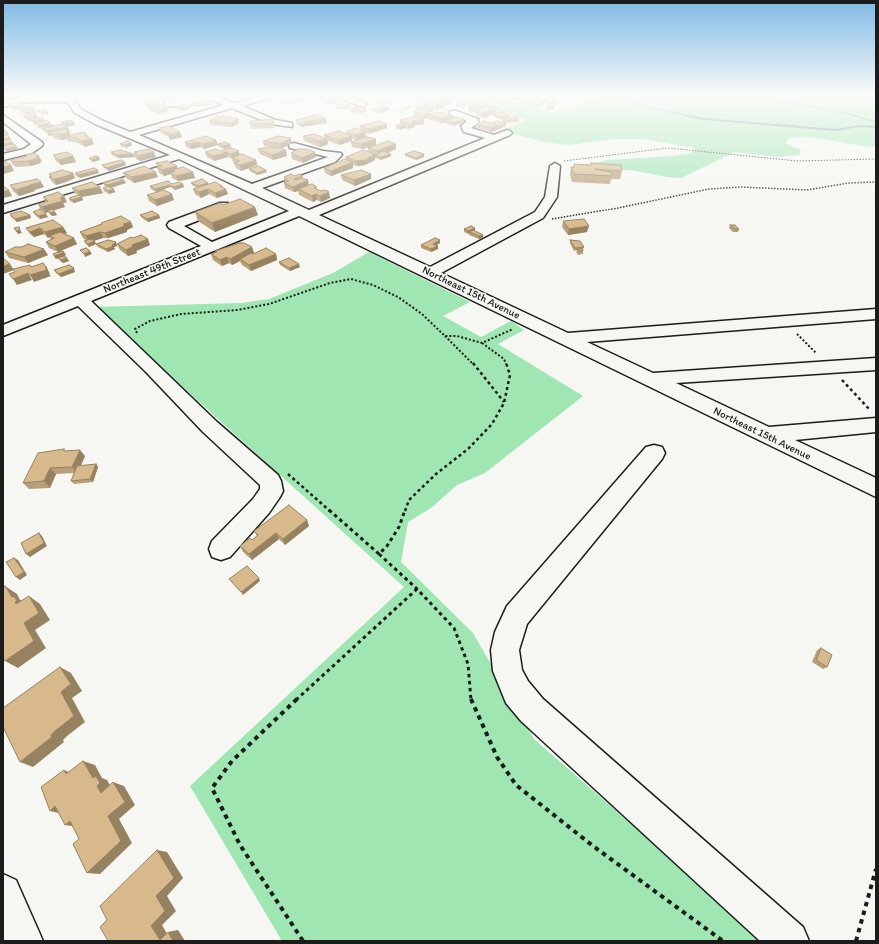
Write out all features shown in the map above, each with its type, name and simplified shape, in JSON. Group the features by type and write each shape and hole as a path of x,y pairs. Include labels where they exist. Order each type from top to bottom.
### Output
{"street":[{"path":"3,157 28,151 38,144 33,140"},
{"name":"Northeast 15th Avenue","path":"141,140 179,156 250,195 304,213 876,488"},
{"name":"Northeast 49th Street","path":"3,331 212,247 304,213 489,140"},
{"path":"212,247 174,225 250,195 331,160 337,155 323,154 294,146"},
{"path":"3,209 179,156"},
{"path":"430,274 539,215 551,197 555,166"},
{"path":"81,300 152,368 210,427 270,481 272,491 262,506 220,549"},
{"path":"565,338 876,314"},
{"path":"650,379 876,364"},
{"path":"765,435 876,425"},
{"path":"654,453 517,616 509,632 505,650 508,671 517,692 532,710 789,941"},
{"path":"3,892 23,941"}],"path":[{"path":"555,166 562,161 581,157 661,148 797,161 876,159"},
{"path":"528,222 580,215 709,189 741,187 807,190 820,189 848,182 876,182"},
{"path":"139,337 135,329 150,321 181,314 237,310 269,304 330,283 351,279 373,285 398,297 422,314 469,360 504,403"},
{"path":"482,343 531,322"},
{"path":"379,554 387,546 398,527 409,500 436,474 468,449 492,424 504,403 510,375 504,359 482,343 457,336 444,336"},
{"path":"284,470 417,589 454,628 468,664 471,700 497,757 516,785 593,846 723,941"},
{"path":"303,941 240,845 212,788 232,761 309,687 417,589"},
{"path":"856,941 876,868"}],"green space":[{"path":"535,140 607,140 569,145"},
{"path":"649,140 788,140 785,143 801,150 799,155 777,157 735,152 681,178 599,167 596,163 608,160 672,156 692,153 694,148"},
{"path":"829,140 876,140 876,146 868,147"},
{"path":"369,252 470,302 443,316 481,337 511,321 524,330 498,344 583,396 485,473 457,485 431,508 408,522 401,562 473,633 534,739 765,941 282,941 190,786 404,587 94,307 242,303 269,299 333,273"}],"building":[{"path":"10,140 12,142 3,144 3,141"},
{"path":"192,140 216,140 203,144 199,142 189,144 185,142"},
{"path":"266,140 287,140 280,144 263,141"},
{"path":"357,140 373,140 361,144 351,142"},
{"path":"127,141 131,143 125,145 120,144"},
{"path":"388,141 396,144 377,151 368,148"},
{"path":"225,142 230,144 223,146 218,144"},
{"path":"14,144 17,147 5,149 3,147 3,146"},
{"path":"270,147 286,150 272,155 258,149"},
{"path":"231,148 239,151 231,154 226,152 213,156 205,152 216,149 220,151"},
{"path":"149,149 154,152 138,156 134,154 137,153 134,152"},
{"path":"298,149 306,149 315,152 302,158 291,153"},
{"path":"121,150 133,154 117,155 111,152"},
{"path":"363,150 375,154 365,160 356,161 346,157"},
{"path":"384,151 391,154 381,157 375,155"},
{"path":"414,151 424,154 416,158 405,154"},
{"path":"67,152 73,156 58,160 53,155"},
{"path":"35,153 39,156 36,156 39,158 28,161 13,162 10,160 27,156 26,155"},
{"path":"242,154 256,160 240,165 234,163 240,161 232,158"},
{"path":"96,156 99,157 92,160 89,158"},
{"path":"345,159 353,162 331,171 324,168"},
{"path":"121,160 125,162 107,168 102,165"},
{"path":"3,161 5,161 11,165 3,167"},
{"path":"167,161 177,166 162,170 157,167 162,166 156,163"},
{"path":"591,163 621,165 622,171 595,169 611,172 612,176 574,174 571,167 574,167 574,164 591,165"},
{"path":"144,166 156,172 132,177 123,173"},
{"path":"258,166 266,170 257,173 249,169"},
{"path":"183,167 193,172 176,176 170,173 175,171 172,170"},
{"path":"94,168 98,170 78,175 75,173"},
{"path":"62,170 73,173 54,179 49,177 52,176 49,174"},
{"path":"361,170 371,174 354,180 341,175"},
{"path":"291,174 295,176 299,174 303,176 294,179 296,180 302,178 308,180 293,187 284,183 289,181 284,177"},
{"path":"120,178 124,180 107,185 103,183"},
{"path":"37,179 41,182 16,190 10,185"},
{"path":"202,179 208,183 198,186 191,183"},
{"path":"168,181 172,184 179,182 183,184 174,187 169,185 155,189 150,186"},
{"path":"92,182 100,187 78,191 72,188"},
{"path":"215,182 226,189 215,193 208,189 199,192 193,189"},
{"path":"312,184 317,187 314,188 329,192 320,196 316,194 312,196 298,189"},
{"path":"3,186 9,190 3,192"},
{"path":"108,186 114,189 108,191 103,188"},
{"path":"164,190 172,194 155,200 147,195"},
{"path":"58,192 64,196 60,198 62,201 42,207 38,204 48,201 43,197"},
{"path":"78,195 82,197 72,200 69,198"},
{"path":"240,199 255,207 212,223 195,212 220,203 223,205"},
{"path":"40,209 46,214 39,216 33,212"},
{"path":"52,209 55,212 50,213 47,211"},
{"path":"21,211 30,215 15,219 10,214"},
{"path":"152,211 159,215 147,219 140,215"},
{"path":"121,216 131,222 123,224 125,226 105,233 100,232 86,236 80,232 102,224 101,223"},
{"path":"584,219 589,226 569,229 563,221"},
{"path":"53,220 63,227 45,232 40,228 30,232 26,228"},
{"path":"730,225 735,225 739,229 735,229"},
{"path":"471,226 475,228 468,231 464,229"},
{"path":"19,227 20,230 16,231 14,228"},
{"path":"473,230 483,235 479,236 469,232"},
{"path":"60,232 74,238 55,246 46,242 54,238 49,236"},
{"path":"141,235 148,239 132,245 134,246 126,250 117,244 131,237 133,238"},
{"path":"435,238 440,240 433,244 438,246 431,249 421,245"},
{"path":"91,239 95,241 88,244 84,241"},
{"path":"108,240 116,242 112,245 114,246 106,249 96,244"},
{"path":"570,240 580,241 584,247 575,248"},
{"path":"244,243 252,247 230,259 227,257 220,260 211,254 217,252 215,251"},
{"path":"28,244 44,249 24,257 5,252 15,247 22,247"},
{"path":"86,248 90,251 84,254 80,250"},
{"path":"266,248 276,254 249,265 240,259 251,253 253,254"},
{"path":"62,251 64,252 55,256 53,254"},
{"path":"64,256 67,258 61,260 58,258"},
{"path":"3,258 10,264 3,266"},
{"path":"289,258 299,264 289,268 279,262"},
{"path":"43,263 47,270 30,275 28,273 13,279 9,274 15,272 13,269 30,265 31,267"},
{"path":"69,265 74,268 59,274 54,270"},
{"path":"64,449 64,451 80,450 72,467 50,468 44,481 23,483 38,453"},
{"path":"96,464 90,479 71,481 77,466"},
{"path":"289,505 307,520 283,539 276,533 249,554 240,546 250,538 252,540 258,535 254,531"},
{"path":"39,533 44,543 26,554 21,543"},
{"path":"14,558 24,572 16,577 6,562"},
{"path":"247,566 259,578 241,592 229,579"},
{"path":"5,586 12,597 14,596 17,601 15,602 16,604 29,596 39,613 24,623 34,641 5,661 3,657 3,588"},
{"path":"821,648 832,655 827,667 816,660"},
{"path":"60,667 71,684 61,692 74,716 55,731 51,735 52,737 20,762 3,727 3,708"},
{"path":"83,761 93,778 96,776 100,783 97,786 101,793 113,782 125,802 108,816 121,841 87,873 73,844 79,839 70,821 65,825 55,806 50,811 41,787 64,770 66,774"},
{"path":"157,850 174,878 156,896 165,911 151,926 160,940 168,932 173,941 108,941 100,927 107,920 100,906"}]}
